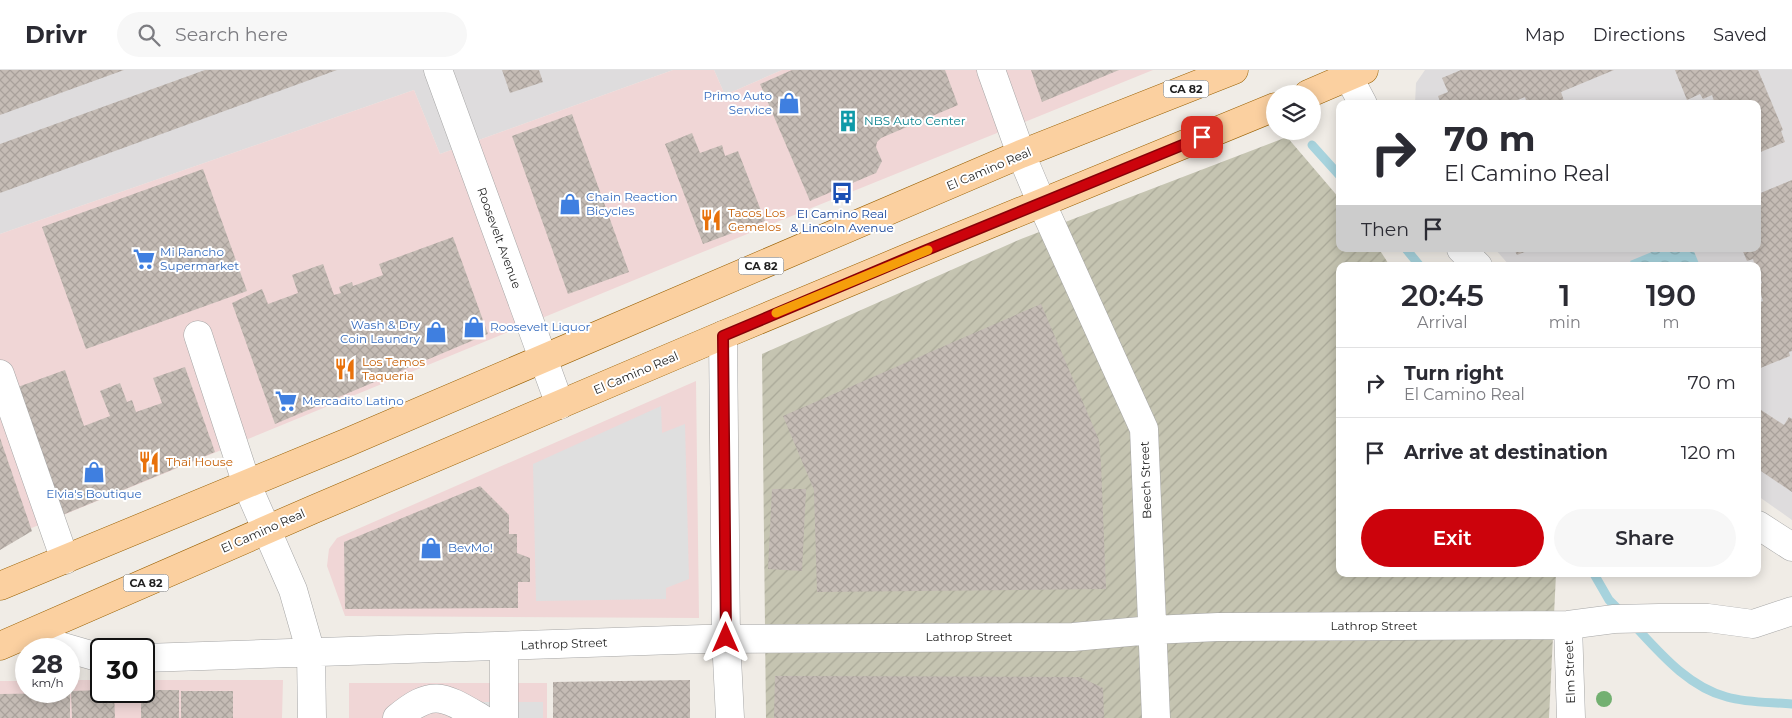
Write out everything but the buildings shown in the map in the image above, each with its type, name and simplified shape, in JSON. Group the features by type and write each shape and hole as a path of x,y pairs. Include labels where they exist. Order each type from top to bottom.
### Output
{"main road":[{"name":"El Camino Real","path":"0,586 248,485 1021,154 1234,70"},
{"path":"1321,88 1352,72"},
{"name":"El Camino Real","path":"0,646 266,530 912,256 1266,111"}],"street":[{"name":"Roosevelt Avenue","path":"438,70 560,405"},
{"name":"Beech Street","path":"991,70 1021,154 1042,204 1144,429 1156,718"},
{"path":"1352,72 1362,100"},
{"path":"1464,252 1474,262"},
{"path":"198,335 248,485 293,590 311,653 312,718"},
{"path":"723,336 726,638 730,718"},
{"path":"0,374 64,560"},
{"path":"1761,527 1792,547"},
{"name":"Lathrop Street","path":"155,658 726,638 1073,637 1152,630 1218,627 1568,625 1660,618 1708,618 1753,624 1792,611"},
{"name":"Elm Street","path":"1568,625 1571,718"},
{"path":"25,636 90,655"},
{"path":"504,646 504,718"},
{"path":"397,718 412,705 426,699 439,698 451,702 481,718"}],"shaded area":[{"path":"0,70 673,70 440,154 414,90 0,234"},
{"path":"673,70 714,70 725,95 782,70 1153,70 683,260 0,541 0,234 414,90 440,154"},
{"path":"714,70 782,70 725,95"},
{"path":"1425,70 1792,70 1792,520 1761,498 1761,262 1506,262 1498,252 1761,252 1761,100 1415,100 1416,83"},
{"path":"1279,140 1290,140 1336,194 1336,252 1381,252 1387,262 1336,262 1336,577 1556,577 1549,718 766,718 762,354 1021,239"},
{"path":"696,381 699,618 345,616 327,566 329,549 337,538"},
{"path":"661,406 662,433 685,424 689,579 666,588 666,599 536,601 533,464"},
{"path":"80,680 90,680 90,703 155,703 155,680 283,680 282,718 0,718 0,681 15,681 15,703 80,703"},
{"path":"349,683 547,683 547,718 349,718"},
{"path":"479,702 543,702 543,718 479,718"}],"water":[{"path":"1652,252 1694,252 1698,262 1631,262"}],"waterway":[{"path":"1312,145 1336,172"},
{"path":"1408,252 1417,262"},
{"path":"1596,577 1609,600 1623,614"},
{"path":"1632,623 1675,667 1687,677 1713,692 1743,700 1792,704"}],"slow traffic":[{"path":"776,313 928,250"}],"place":[{"name":"Primo Auto Service","path":"789,103"},
{"name":"NBS Auto Center","path":"848,121"},
{"name":"El Camino Real & Lincoln Avenue","path":"842,193"},
{"name":"Chain Reaction Bicycles","path":"570,204"},
{"name":"Tacos Los Gemelos","path":"711,220"},
{"name":"Mi Rancho Supermarket","path":"144,259"},
{"name":"Roosevelt Liquor","path":"474,327"},
{"name":"Wash & Dry Coin Laundry","path":"436,332"},
{"name":"Los Temos Taqueria","path":"345,369"},
{"name":"Mercadito Latino","path":"286,401"},
{"name":"Thai House","path":"149,462"},
{"name":"Elvia's Boutique","path":"94,472"},
{"name":"BevMo!","path":"431,548"}],"route":[{"path":"726,638 723,336 1202,137"}]}
